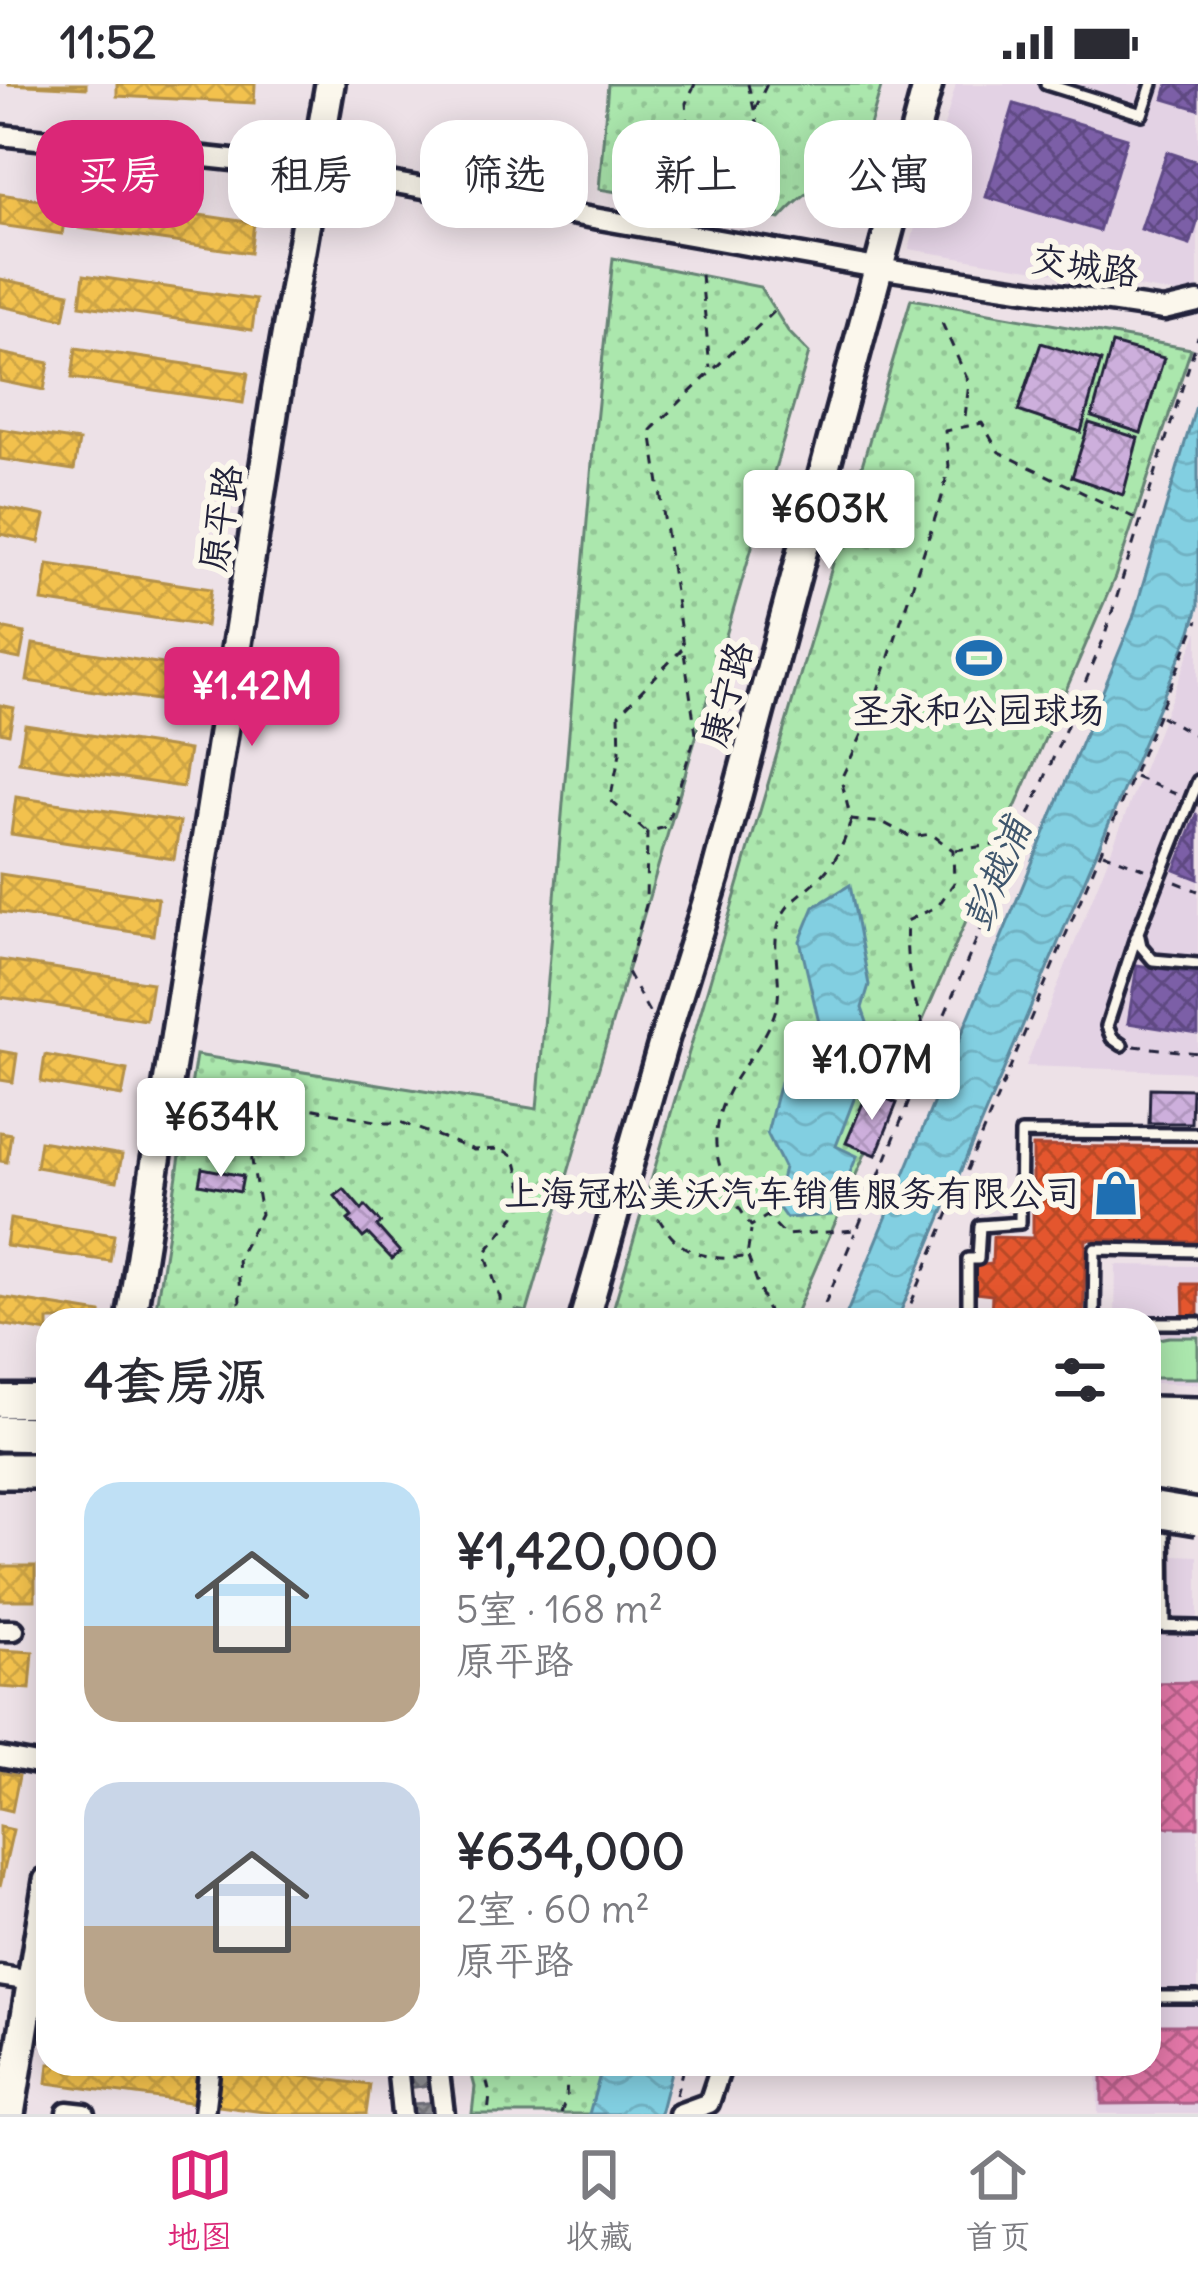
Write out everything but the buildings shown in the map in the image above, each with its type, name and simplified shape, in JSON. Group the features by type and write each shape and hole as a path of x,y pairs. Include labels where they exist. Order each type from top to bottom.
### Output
{"highway":[{"path":"1161,1414 1198,1415"},
{"path":"0,1433 36,1437"},
{"path":"1161,1452 1198,1452"},
{"path":"0,1471 36,1471"},
{"path":"1161,1491 1198,1479"},
{"path":"1161,1498 1198,1516"}],"main road":[{"path":"1161,1400 1198,1401"},
{"path":"0,1401 36,1401"},
{"path":"1161,1432 1198,1433"},
{"path":"0,1442 36,1439"},
{"path":"0,1460 36,1460"},
{"path":"1161,1461 1198,1462"},
{"path":"0,1486 36,1486"},
{"path":"1161,1496 1198,1502"}],"street":[{"name":"原平路","path":"324,120 330,84"},
{"name":"康宁路","path":"587,1308 715,877 928,84"},
{"name":"交城路","path":"0,135 228,160"},
{"name":"交城路","path":"396,183 877,268 1164,310 1198,302"},
{"name":"原平路","path":"133,1308 305,228"},
{"path":"0,1756 36,1764"},
{"path":"10,2114 36,1956"},
{"path":"0,1976 32,1981"},
{"path":"204,2114 209,2076"},
{"path":"398,2076 402,2114"},
{"path":"439,2076 444,2114"},
{"path":"677,2106 709,2103 718,2076"}],"lane":[{"path":"1046,84 1142,114 1152,84"},
{"path":"1122,1045 1107,1026 1138,932 1198,781"},
{"path":"1138,932 1141,946 1153,960 1198,964"},
{"path":"968,1308 968,1259 978,1258 980,1226 1020,1223 1022,1133 1198,1134"},
{"path":"1094,1308 1095,1249 1198,1251"},
{"path":"1161,1323 1198,1323"},
{"path":"1161,1585 1165,1626"},
{"path":"1161,1626 1198,1627"},
{"path":"1161,1997 1198,1997"}],"path":[{"path":"688,120 686,103 695,84"},
{"path":"748,84 756,120"},
{"path":"754,111 767,84"},
{"path":"701,275 710,370"},
{"path":"647,832 666,827 697,734 651,430 775,310"},
{"path":"942,323 969,383 964,427"},
{"path":"823,1308 1104,638 1198,338"},
{"path":"766,1308 747,1256 752,1226 732,1198 716,1158 718,1112 774,1013 778,998 775,946 781,917 796,896 835,861 845,841 851,820 841,779 866,725 942,497 949,466 945,430 982,423 999,452 1139,520"},
{"path":"909,1308 1198,620"},
{"path":"664,1040 627,972 646,905 647,832 610,800 620,753 619,714 683,647"},
{"path":"1160,715 1198,736"},
{"path":"1134,776 1190,800"},
{"path":"851,820 884,823 911,837 931,834 953,850 1016,842"},
{"path":"931,1047 907,970 907,921 938,906 954,883 953,850"},
{"path":"1122,1045 1198,1053"},
{"path":"242,1308 238,1257 261,1214 249,1143 254,1123 288,1107 403,1123 453,1144 474,1150 502,1149 514,1158 523,1189 515,1216 485,1253 501,1308"},
{"path":"649,1203 674,1240 704,1256 747,1256"},
{"path":"752,1226 767,1216 784,1235 857,1230"},
{"path":"486,2076 488,2114"},
{"path":"561,2114 567,2076"},
{"path":"677,2106 682,2076"}],"shaded area":[{"path":"956,84 1198,84 1198,297 909,249 915,228 972,228 972,120 946,120"},
{"path":"1198,631 1198,1072 1026,1066"},
{"path":"1116,1265 1198,1266 1198,1384 1161,1383 1161,1308 1115,1308"},
{"path":"1161,1554 1198,1556 1198,2114 1098,2114 1097,2076 1161,2076"}],"green space":[{"path":"608,84 882,84 872,120 804,120 804,197 780,219 780,120 612,120 612,191 599,189"},
{"path":"613,258 760,287 788,331 809,353 528,1308 156,1308 196,1055 537,1109"},
{"path":"911,299 1191,349 1115,577 798,1308 614,1308"},
{"path":"1198,1337 1198,1378 1161,1378 1161,1339"},
{"path":"472,2076 606,2076 596,2114 472,2114"}],"water":[{"path":"1198,399 1198,607 1191,631 902,1308 849,1308 1133,618"},
{"path":"850,885 869,985 862,1008 871,1034 907,1044 888,1091 861,1081 836,1146 857,1156 832,1215 786,1218 776,1204 784,1167 767,1133 780,1082 807,1056 820,1027 800,941 814,907"},
{"path":"600,2076 670,2076 660,2114 589,2114"}],"place":[{"name":"圣永和公园球场","path":"979,658"},
{"name":"上海冠松美沃汽车销售服务有限公司","path":"1116,1193"}],"water label":[{"name":"彭越浦","path":"996,874"}]}
